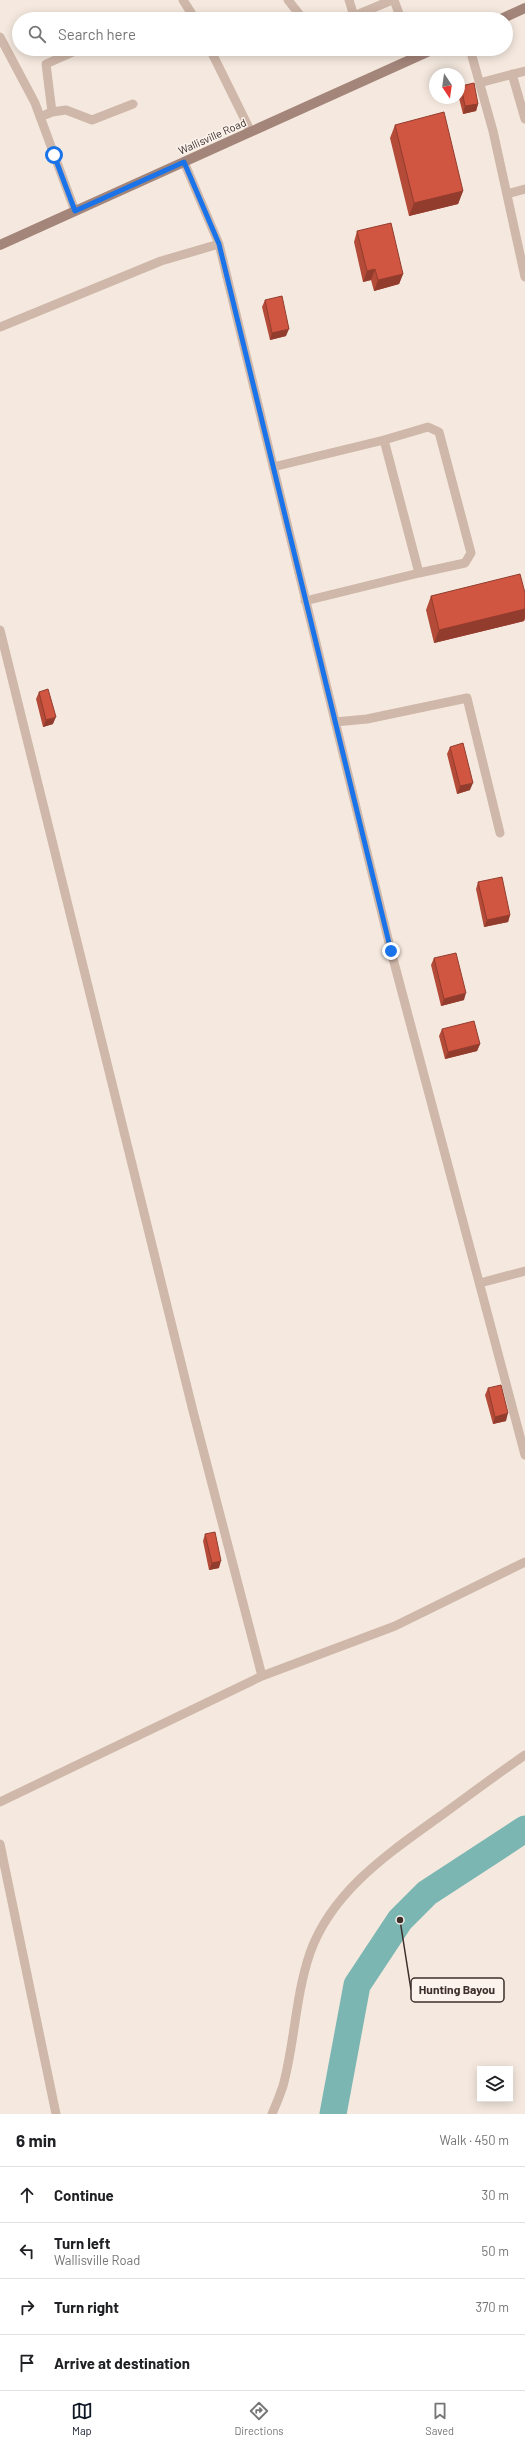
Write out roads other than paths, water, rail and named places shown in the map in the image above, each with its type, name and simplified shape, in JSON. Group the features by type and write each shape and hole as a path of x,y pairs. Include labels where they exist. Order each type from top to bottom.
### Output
{"main road":[{"path":"513,14 525,8"},
{"name":"Wallisville Road","path":"0,245 251,132 408,56"}],"lane":[{"path":"183,0 191,12"},
{"path":"288,0 297,12"},
{"path":"349,0 350,12"},
{"path":"363,12 393,0 397,12"},
{"path":"0,37 40,117 75,211"},
{"path":"52,112 46,64 64,56"},
{"path":"213,56 251,132"},
{"path":"472,56 493,131 507,194 521,239 525,277"},
{"path":"480,83 525,71"},
{"path":"512,74 525,119"},
{"path":"40,117 52,112 66,110 92,120 133,104"},
{"path":"184,162 219,244 391,951 480,1283 521,1417 525,1455"},
{"path":"507,194 525,189"},
{"path":"0,327 161,261 219,244"},
{"path":"273,467 384,440 428,427 439,432 471,553 465,563 306,601"},
{"path":"384,440 419,573"},
{"path":"0,630 193,1411 262,1676"},
{"path":"335,722 367,719 467,698 500,833"},
{"path":"480,1283 525,1271"},
{"path":"0,1802 262,1676 395,1626 525,1562"},
{"path":"272,2114 283,2086 300,1987 311,1951 325,1924 344,1897 364,1874 391,1852 525,1755"},
{"path":"0,1844 56,2114"}],"waterway":[{"path":"333,2114 357,1985 400,1920 427,1893 525,1829"}],"place":[{"name":"Hunting Bayou","path":"400,1920"}]}
